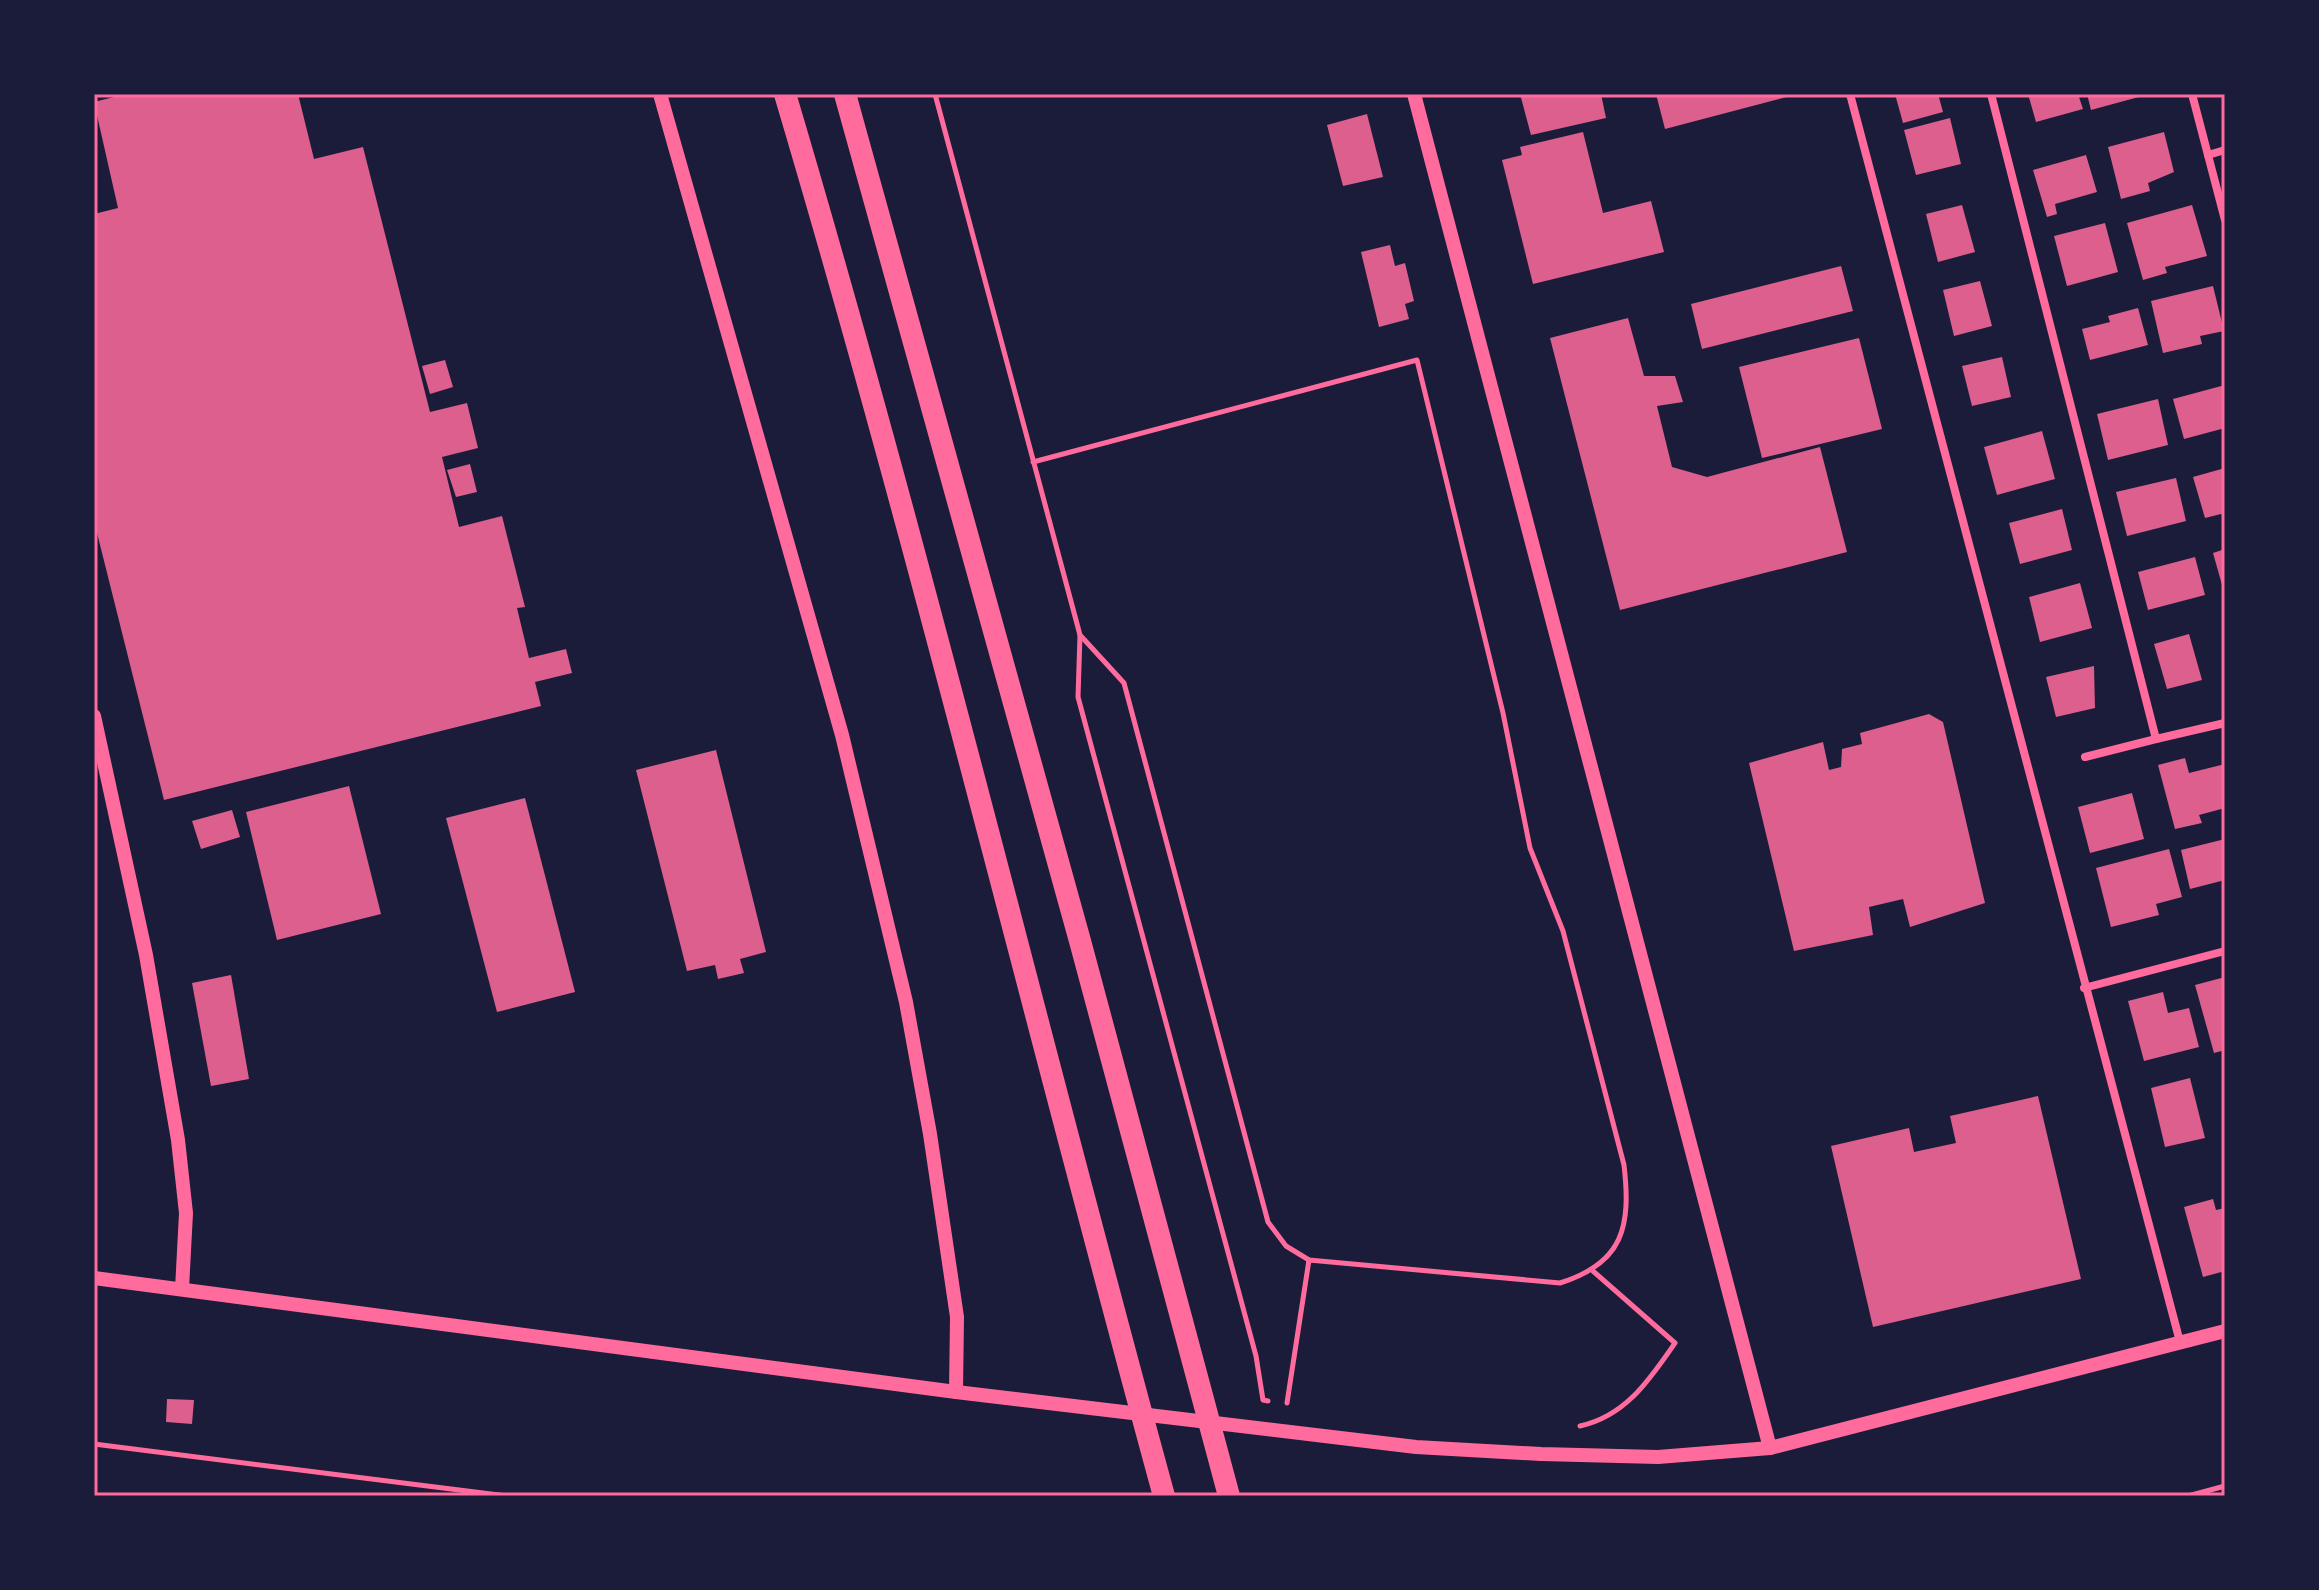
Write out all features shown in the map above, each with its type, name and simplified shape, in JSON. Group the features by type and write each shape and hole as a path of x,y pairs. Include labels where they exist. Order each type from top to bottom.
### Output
{"highway":[{"path":"785,94 939,641 1018,955 1164,1496"},
{"path":"845,94 1080,941 1229,1496"}],"street":[{"path":"660,94 842,735 906,1002 930,1134 957,1317 956,1392"},
{"path":"1414,94 1770,1448"},
{"path":"1850,94 2180,1342"},
{"path":"1991,94 2156,739"},
{"path":"2192,94 2225,220"},
{"path":"2208,155 2225,150"},
{"path":"94,716 146,955 178,1140 186,1213 182,1289"},
{"path":"2085,757 2225,723"},
{"path":"2084,988 2225,951"},
{"path":"94,1278 956,1392 1416,1447 1658,1457 1770,1448 2225,1331"}],"path":[{"path":"935,94 1080,635 1078,697 1252,1341 1263,1400 1302,1405"},
{"path":"1033,462 1417,360 1503,713 1530,848 1563,931 1624,1165 1628,1203 1618,1245 1593,1271 1560,1283 1309,1260 1286,1246 1268,1222 1124,683 1080,635"},
{"path":"1287,1403 1309,1260"},
{"path":"1570,1427 1620,1411 1648,1382 1675,1343 1593,1271"},
{"path":"94,1444 507,1496"},
{"path":"2188,1496 2225,1486"}],"building":[{"path":"126,94 298,94 314,159 363,147 430,412 467,403 478,448 442,457 459,527 502,516 525,607 517,608 529,658 566,649 572,673 535,682 541,706 164,800 94,521 94,214 118,208 94,102"},
{"path":"1520,94 1601,94 1606,118 1531,135"},
{"path":"1656,94 1794,94 1794,95 1665,129"},
{"path":"1895,94 1938,94 1943,112 1903,123"},
{"path":"2028,94 2078,94 2083,109 2036,122"},
{"path":"2087,94 2145,94 2146,95 2091,110"},
{"path":"1367,114 1383,177 1343,186 1327,125"},
{"path":"1950,118 1961,164 1916,175 1904,130"},
{"path":"1583,132 1603,213 1651,201 1664,252 1533,284 1502,160 1522,155 1520,147"},
{"path":"2164,132 2174,172 2148,183 2150,191 2121,199 2108,147"},
{"path":"2086,155 2097,192 2055,204 2057,214 2047,217 2033,170"},
{"path":"1962,205 1975,252 1938,262 1926,214"},
{"path":"2192,205 2207,256 2165,267 2167,273 2143,280 2127,223"},
{"path":"2105,223 2118,272 2067,286 2054,236"},
{"path":"1390,245 1395,266 1405,263 1414,301 1405,304 1409,319 1379,327 1361,252"},
{"path":"1841,266 1853,311 1702,349 1691,304"},
{"path":"1980,281 1992,326 1954,336 1943,290"},
{"path":"2213,286 2224,331 2200,336 2202,344 2163,353 2151,301"},
{"path":"2138,308 2148,345 2090,360 2082,329 2110,322 2108,316"},
{"path":"1628,318 1644,376 1675,376 1683,402 1657,406 1672,467 1707,477 1820,447 1847,552 1620,610 1550,338"},
{"path":"1859,338 1882,429 1762,458 1739,367"},
{"path":"2002,357 2011,397 1972,406 1962,366"},
{"path":"445,360 453,387 430,394 422,366"},
{"path":"2225,385 2225,428 2184,439 2173,399"},
{"path":"2158,399 2168,445 2108,460 2097,414"},
{"path":"2042,431 2055,479 1997,495 1984,447"},
{"path":"470,464 477,492 456,497 447,470"},
{"path":"2225,468 2225,513 2205,518 2193,477"},
{"path":"2176,478 2186,521 2127,536 2116,492"},
{"path":"2062,509 2072,550 2020,564 2009,523"},
{"path":"2225,549 2225,592 2224,592 2213,553"},
{"path":"2195,557 2205,595 2148,610 2138,572"},
{"path":"2080,583 2092,628 2040,642 2029,597"},
{"path":"2189,634 2202,680 2167,689 2154,644"},
{"path":"2094,666 2095,708 2056,717 2046,677"},
{"path":"1929,714 1943,722 1985,903 1910,927 1903,899 1869,907 1873,935 1794,951 1749,763 1823,742 1829,770 1841,767 1842,749 1862,744 1860,733"},
{"path":"716,750 766,952 740,959 744,973 718,979 715,965 687,971 636,770"},
{"path":"2185,758 2189,773 2225,764 2225,808 2199,815 2202,823 2175,829 2158,765"},
{"path":"349,786 381,914 277,940 246,812"},
{"path":"2132,793 2144,839 2090,853 2078,807"},
{"path":"525,798 575,992 497,1012 446,818"},
{"path":"232,810 240,837 201,849 192,821"},
{"path":"2225,839 2225,880 2190,889 2181,850"},
{"path":"2169,849 2182,897 2156,904 2159,915 2111,927 2096,868"},
{"path":"231,975 249,1079 211,1086 192,983"},
{"path":"2225,977 2225,1050 2214,1053 2195,985"},
{"path":"2163,992 2168,1013 2189,1008 2199,1047 2144,1061 2128,1001"},
{"path":"2190,1078 2205,1138 2165,1147 2151,1088"},
{"path":"2038,1096 2081,1279 1873,1327 1831,1146 1909,1128 1914,1152 1956,1143 1950,1116"},
{"path":"2213,1199 2216,1210 2225,1208 2225,1271 2203,1277 2184,1207"},
{"path":"167,1399 194,1400 192,1424 166,1422"}]}
